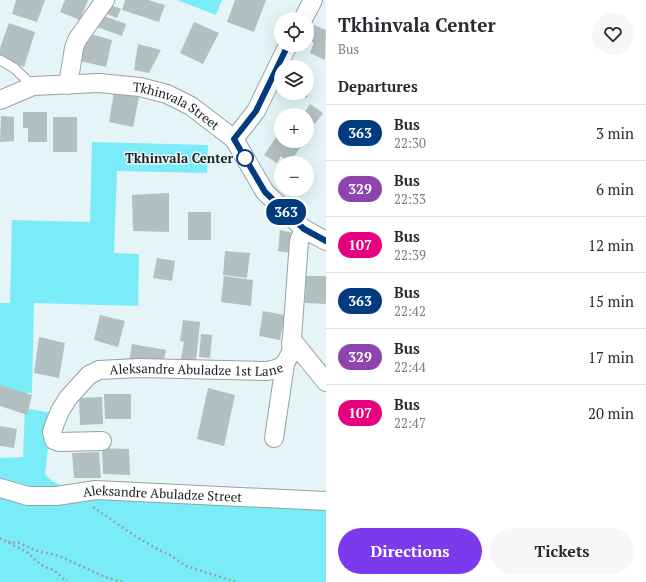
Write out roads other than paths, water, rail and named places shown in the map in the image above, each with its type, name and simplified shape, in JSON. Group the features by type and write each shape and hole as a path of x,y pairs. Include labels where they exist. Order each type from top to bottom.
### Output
{"street":[{"path":"68,85 74,48 77,40 105,0"},
{"path":"307,12 313,0"},
{"path":"234,139 256,111 285,52"},
{"name":"Tkhinvala Street","path":"0,100 33,86 99,83 140,87 167,94 191,106 234,139 265,192 304,229 326,241"},
{"name":"Aleksandre Abuladze 1st Lane","path":"102,441 59,442 54,440 52,432 60,411 68,398 90,374 98,370 139,368 267,371 277,369 285,364 291,352 299,241 304,229"},
{"path":"291,342 296,345 326,382"},
{"path":"274,438 285,364"},
{"name":"Aleksandre Abuladze Street","path":"0,488 28,496 56,496 96,490 326,501"}],"lane":[{"path":"0,60 14,68 33,86"}],"place":[{"name":"Tkhinvala Center","path":"245,158"}]}
